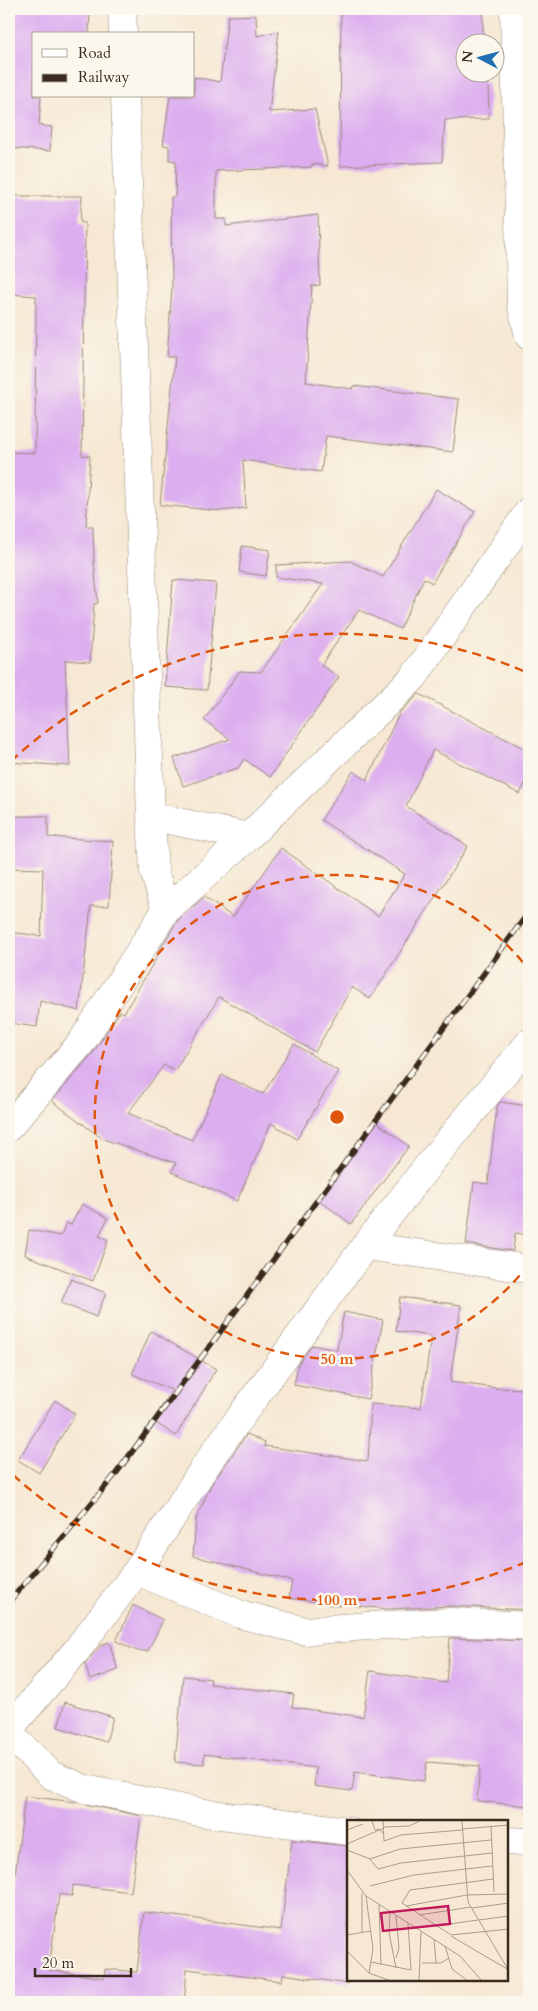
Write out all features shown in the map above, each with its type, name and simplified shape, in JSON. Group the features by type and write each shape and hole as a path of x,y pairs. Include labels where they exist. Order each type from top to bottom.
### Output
{"street":[{"path":"122,9 123,32"},
{"path":"514,9 521,303 529,336"},
{"path":"125,98 151,816 154,871 166,910"},
{"path":"9,1127 81,1043 166,910 248,837 413,678 529,511"},
{"path":"151,816 248,837"},
{"path":"9,1729 76,1651 137,1571 214,1453 365,1246 430,1163 529,1043"},
{"path":"365,1246 529,1269"},
{"path":"137,1571 239,1614 305,1632 368,1626 451,1622 529,1626"},
{"path":"9,1733 51,1775 85,1789 204,1813 347,1831"},
{"path":"508,1841 529,1842"}],"building":[{"path":"9,9 90,10 89,32 32,32 32,98 41,98 39,125 52,127 50,151 9,148"},
{"path":"341,9 483,9 483,32 456,32 456,82 488,82 489,119 445,120 442,162 340,166"},
{"path":"256,15 257,36 279,31 269,112 315,109 328,166 312,164 312,167 216,171 216,219 226,219 226,226 318,215 320,285 312,286 306,382 353,389 354,386 459,399 453,452 326,436 321,472 243,460 246,508 221,511 160,505 175,357 167,357 172,288 171,197 175,197 176,161 169,160 169,146 163,145 170,98 195,98 195,77 220,82 228,16"},
{"path":"9,196 82,196 80,222 85,223 82,455 90,456 86,526 93,526 98,603 94,604 90,662 65,660 70,766 9,762 9,452 35,453 36,296 9,294"},
{"path":"436,489 475,512 432,583 424,578 400,629 359,610 321,665 339,677 270,777 244,759 238,768 183,786 174,758 230,739 204,720 240,671 261,672 323,584 276,577 276,565 350,561 383,577"},
{"path":"242,546 270,550 266,576 239,572"},
{"path":"173,580 216,583 207,690 165,687"},
{"path":"419,694 529,751 529,775 520,794 433,750 406,806 468,846 370,999 352,987 315,1052 219,997 175,1070 164,1065 128,1113 192,1140 222,1075 263,1094 294,1044 338,1071 297,1139 271,1123 237,1201 172,1172 176,1163 103,1139 52,1101 93,1053 120,1011 124,1013 178,920 204,897 233,917 281,848 378,916 405,874 321,820 353,771 367,780 400,712"},
{"path":"11,816 48,816 48,837 113,841 109,906 91,906 79,1011 40,1001 37,1027 9,1023 9,932 41,936 43,869 10,868"},
{"path":"500,1102 529,1106 529,1235 515,1233 513,1251 466,1244 474,1182 488,1184 497,1106"},
{"path":"376,1122 409,1146 351,1224 319,1200"},
{"path":"82,1204 108,1218 99,1236 108,1240 93,1281 25,1255 29,1230 61,1236 66,1223 71,1225"},
{"path":"71,1279 106,1293 96,1317 61,1303"},
{"path":"400,1297 461,1305 450,1382 496,1388 529,1389 529,1610 452,1606 387,1609 341,1604 341,1606 289,1598 292,1581 193,1556 196,1519 211,1485 247,1434 265,1442 264,1446 368,1461 371,1404 421,1408 431,1336 396,1331"},
{"path":"344,1312 383,1320 368,1399 294,1385 298,1364 312,1345 337,1350"},
{"path":"151,1331 216,1369 176,1436 153,1421 172,1390 132,1374"},
{"path":"55,1400 75,1414 39,1473 18,1460"},
{"path":"133,1605 163,1620 148,1651 137,1651 116,1641"},
{"path":"450,1638 529,1641 529,1806 477,1801 480,1766 427,1762 424,1781 355,1772 352,1791 314,1786 316,1768 204,1754 204,1764 175,1762 183,1676 211,1679 210,1684 294,1694 292,1707 363,1717 370,1671 446,1683"},
{"path":"109,1642 118,1670 90,1680 85,1664 101,1645"},
{"path":"65,1702 113,1717 106,1742 58,1727"},
{"path":"25,1796 76,1802 141,1816 131,1892 73,1885 72,1896 59,1894 49,1970 104,1978 105,1969 137,1972 144,1912 281,1930 292,1840 347,1846 348,1984 283,1974 282,1981 187,1969 184,2002 9,2002 9,1891 13,1891"}],"railway":[{"path":"9,1602 115,1475 529,912"}]}
